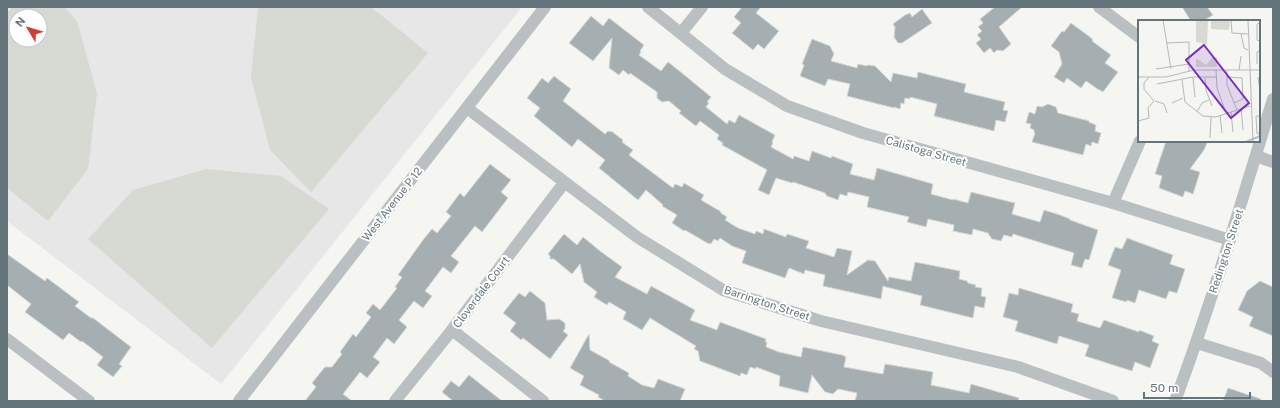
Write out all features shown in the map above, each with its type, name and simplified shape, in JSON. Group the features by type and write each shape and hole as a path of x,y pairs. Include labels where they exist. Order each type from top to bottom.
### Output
{"street":[{"name":"West Avenue P 12","path":"239,401 545,7"},
{"name":"Calistoga Street","path":"648,7 725,69 787,106 863,133 1113,203 1230,240"},
{"path":"681,33 702,7"},
{"path":"1099,7 1138,36"},
{"name":"Redington Street","path":"1175,401 1197,343 1273,99"},
{"name":"Barrington Street","path":"467,108 637,237 723,290 821,321 1018,367 1113,401"},
{"path":"1113,203 1140,142"},
{"path":"1256,156 1273,162"},
{"name":"Cloverdale Court","path":"395,401 452,330 564,183"},
{"path":"452,330 543,401"},
{"path":"7,339 88,401"},
{"path":"1197,343 1261,363 1273,372"}],"shaded area":[{"path":"7,7 522,7 221,384 7,221"},
{"path":"64,7 77,21 97,93 88,169 48,221 7,188 7,13 8,12 8,48 48,48 48,8 11,8"},
{"path":"258,7 371,7 428,53 311,192 270,150 251,77"},
{"path":"206,169 281,176 329,209 212,348 88,239 133,190"}],"building":[{"path":"742,7 761,7 756,13 779,31 764,49 758,44 753,50 732,33 741,23 734,17"},
{"path":"995,7 1022,7 999,27 1011,44 1003,51 997,50 994,53 990,48 984,53 976,43 981,39 977,35 982,31 978,27 983,23 980,19"},
{"path":"1182,7 1207,7 1213,15 1205,20 1190,20"},
{"path":"922,9 932,23 902,43 898,43 894,37 895,27 893,24 910,13 912,17"},
{"path":"591,16 603,26 609,18 644,45 639,55 661,71 668,62 682,73 711,97 707,102 709,103 706,107 727,124 729,120 735,123 739,115 775,135 771,147 793,159 794,156 809,161 812,151 831,158 832,156 853,164 850,174 874,180 877,168 933,184 931,194 953,200 968,203 971,192 1015,203 1012,214 1040,222 1044,210 1060,215 1098,230 1089,260 1085,259 1082,268 1071,265 1074,253 1013,234 1012,237 1004,235 1001,241 992,239 988,233 973,229 972,235 953,231 954,225 928,219 926,227 907,222 909,217 867,207 869,197 848,192 847,196 840,194 838,200 827,196 825,193 776,178 769,195 758,190 767,170 722,145 723,143 717,139 719,135 700,121 696,126 679,113 681,111 669,101 662,102 657,98 657,92 630,73 629,75 623,70 619,75 609,68 612,38 593,61 569,43"},
{"path":"1071,23 1111,55 1105,63 1118,72 1103,92 1086,81 1081,88 1067,78 1064,83 1054,77 1062,64 1059,52 1051,46 1062,31 1064,32"},
{"path":"812,39 830,46 834,54 831,61 857,68 858,64 875,66 891,82 893,73 917,78 918,72 966,84 964,92 1005,102 1003,110 1008,111 1005,122 996,120 994,131 934,116 937,104 910,97 910,99 905,98 904,104 901,103 900,109 894,108 847,96 850,84 828,79 825,86 800,76 804,65 802,64"},
{"path":"554,76 571,89 563,101 605,134 608,131 611,131 623,140 622,142 633,150 629,155 673,188 675,184 682,187 684,183 704,195 701,200 720,211 727,217 725,220 738,228 755,234 756,231 763,234 764,229 786,237 787,234 809,241 806,248 834,257 837,248 852,251 847,275 868,260 875,261 888,281 889,277 911,281 915,262 960,271 959,279 976,285 975,287 982,288 981,296 986,297 984,308 975,306 973,318 920,305 922,296 883,286 881,299 823,286 825,275 805,270 804,274 789,268 785,278 742,263 746,251 732,246 720,238 718,241 714,239 711,244 709,244 685,230 684,231 672,223 677,215 662,206 663,205 646,190 638,200 599,168 605,160 578,139 572,147 534,116 540,108 527,98 542,78 548,83"},
{"path":"1048,104 1056,107 1058,113 1089,121 1096,125 1095,131 1101,133 1098,144 1092,142 1091,146 1086,144 1083,155 1032,142 1035,133 1034,130 1030,128 1031,124 1026,123 1029,112 1035,114 1037,106 1042,107"},
{"path":"1166,142 1208,142 1204,150 1190,169 1200,172 1193,194 1185,191 1183,197 1159,188 1162,176 1155,174"},
{"path":"490,164 511,180 501,192 508,198 482,232 475,226 451,256 459,262 451,273 443,267 425,291 432,296 423,308 414,301 399,320 407,327 394,344 387,338 373,357 380,362 367,378 360,372 343,394 352,401 305,401 316,387 312,383 325,367 332,367 342,354 340,352 353,334 356,337 371,317 366,313 373,304 380,310 397,288 395,287 402,277 398,275 423,240 432,229 437,233 451,216 446,212 460,193 464,197"},
{"path":"564,234 577,245 583,237 622,267 615,277 647,294 651,286 695,310 690,320 717,330 720,322 766,339 766,347 779,352 801,357 803,347 842,355 846,357 844,367 883,374 885,364 933,372 931,385 969,393 971,384 1019,398 1018,401 855,401 857,393 838,389 833,394 825,392 812,375 808,393 779,386 780,376 756,367 756,369 750,367 747,375 741,373 740,376 700,361 698,351 694,349 696,346 650,318 642,330 623,319 626,312 609,302 607,305 594,297 597,292 584,282 580,264 572,274 554,259 550,259 548,254"},
{"path":"1127,238 1173,255 1170,264 1185,269 1177,293 1169,291 1166,299 1139,290 1135,303 1127,300 1127,302 1112,298 1121,270 1108,265 1115,247 1122,249"},
{"path":"7,254 45,281 47,278 79,302 75,306 131,347 119,364 122,366 113,377 97,365 103,357 82,341 81,342 69,333 63,340 25,312 31,304 7,285"},
{"path":"1260,281 1273,287 1273,336 1249,326 1253,317 1238,310 1247,291"},
{"path":"1019,288 1073,304 1071,312 1079,314 1077,321 1100,328 1104,320 1154,336 1152,341 1159,344 1150,368 1135,362 1132,371 1085,356 1089,345 1059,336 1057,344 1015,331 1018,321 1003,317 1009,293 1018,295"},
{"path":"530,291 545,303 547,320 559,319 565,323 565,329 563,331 568,335 550,359 523,338 521,340 510,331 516,323 503,313 519,293 525,297"},
{"path":"589,334 590,350 629,373 628,376 642,385 654,388 658,379 685,389 680,401 605,401 598,397 599,395 580,385 584,376 570,368"},
{"path":"469,375 502,401 453,401 442,392 451,381 459,387"},
{"path":"1228,388 1261,399 1260,401 1223,401"}]}
